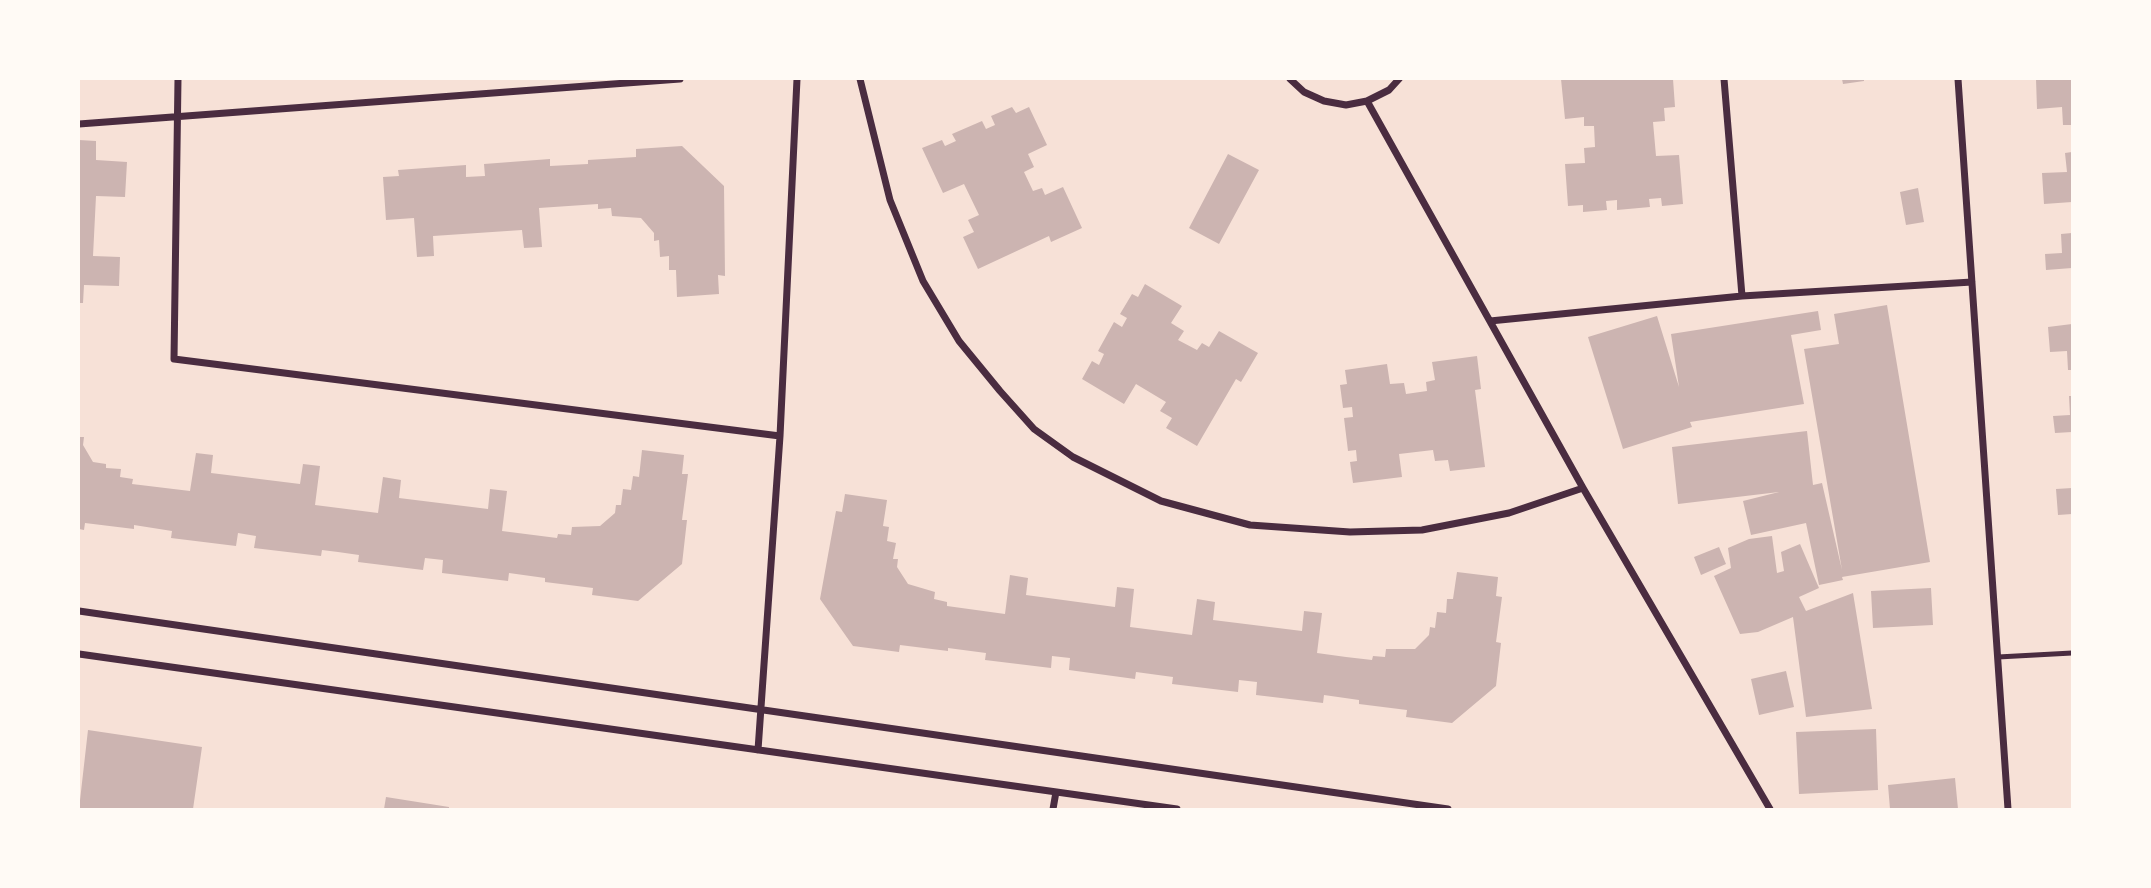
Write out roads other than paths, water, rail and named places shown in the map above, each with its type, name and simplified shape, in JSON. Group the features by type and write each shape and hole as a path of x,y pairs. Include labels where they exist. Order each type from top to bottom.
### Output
{"street":[{"path":"178,79 174,359 780,436"},
{"path":"79,124 680,79"},
{"path":"758,750 780,436 797,79"},
{"path":"860,79 890,200 923,281 959,341 1000,391 1034,429 1073,457 1161,501 1250,525 1350,532 1422,530 1509,513 1583,488"},
{"path":"1290,79 1304,92 1324,101 1346,104 1367,101 1389,90 1399,79"},
{"path":"1724,79 1742,296"},
{"path":"1958,79 2008,809"},
{"path":"1367,101 1583,488 1770,809"},
{"path":"1490,321 1742,296 1972,282"},
{"path":"79,611 1448,809"},
{"path":"79,654 1177,809"},
{"path":"1053,809 1056,792"}],"lane":[{"path":"1997,657 2072,653"}]}
